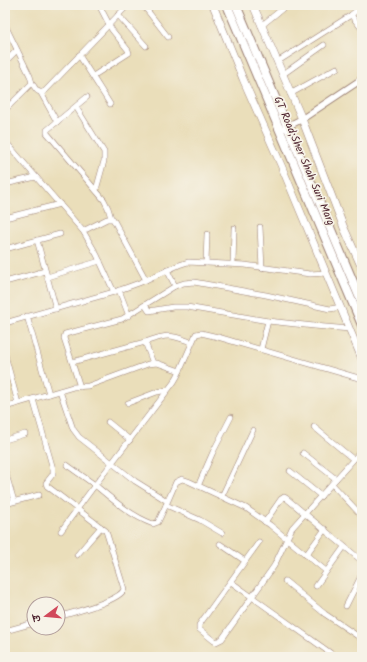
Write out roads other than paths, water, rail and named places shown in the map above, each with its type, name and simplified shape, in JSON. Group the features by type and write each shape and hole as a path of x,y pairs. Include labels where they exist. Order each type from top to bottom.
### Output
{"main road":[{"path":"213,5 362,359"},
{"name":"GT Road;Sher Shah Suri Marg","path":"227,5 362,325"},
{"name":"GT Road;Sher Shah Suri Marg","path":"236,5 362,303"},
{"path":"253,5 302,120 344,228 362,268"}],"street":[{"path":"93,76 129,54 128,50 112,30 100,5"},
{"path":"41,93 47,89 128,5"},
{"path":"142,5 168,37"},
{"path":"262,26 287,5"},
{"path":"277,62 351,15 362,6"},
{"path":"351,15 362,29"},
{"path":"118,16 146,46"},
{"path":"5,25 32,83 38,92 41,93 57,122"},
{"path":"282,75 324,45"},
{"path":"5,62 17,50"},
{"path":"79,55 110,104"},
{"path":"290,94 338,68"},
{"path":"279,130 302,120 362,78"},
{"path":"5,110 32,83"},
{"path":"88,97 46,132 96,190 106,204 111,218 146,280"},
{"path":"76,107 104,152 104,161 96,190"},
{"path":"5,141 83,231 117,291 129,316"},
{"path":"5,184 36,177"},
{"path":"5,218 60,204"},
{"path":"83,231 111,218"},
{"path":"260,227 262,268"},
{"path":"233,264 234,228"},
{"path":"5,249 60,234"},
{"path":"206,262 207,234"},
{"path":"37,240 56,309"},
{"path":"47,277 100,261"},
{"path":"5,322 117,291 186,262 233,264 304,273 326,273"},
{"path":"167,270 175,286"},
{"path":"5,282 46,271"},
{"path":"80,387 64,338 65,334 114,322 129,316 175,286 184,283 194,282 266,295 330,309 341,307"},
{"path":"145,305 149,311 183,307 268,321 350,329"},
{"path":"27,316 49,394"},
{"path":"261,349 268,321"},
{"path":"61,531 174,382 180,372 191,342 196,334 201,333 261,349 362,379"},
{"path":"72,362 161,337 170,336 191,342"},
{"path":"145,342 153,363"},
{"path":"5,355 18,403"},
{"path":"5,407 60,391 88,386 153,363 180,372"},
{"path":"128,403 157,392 167,390"},
{"path":"60,391 73,429 86,444 167,503 222,533"},
{"path":"33,399 53,469 53,474 46,483 47,486 106,531 123,585 123,593 109,600 66,613"},
{"path":"198,486 231,417"},
{"path":"108,422 130,440"},
{"path":"314,428 353,459"},
{"path":"222,496 253,430"},
{"path":"5,440 25,434"},
{"path":"259,542 199,625 199,629 216,642 221,641 274,566 292,528 362,450"},
{"path":"303,453 336,479"},
{"path":"67,465 127,511 139,519 153,524 158,522 175,483 177,480 182,479 241,505 306,554 326,572"},
{"path":"5,471 14,501"},
{"path":"290,471 321,496"},
{"path":"332,484 362,516"},
{"path":"5,504 39,495"},
{"path":"265,522 284,497 325,529 362,561"},
{"path":"77,555 101,527"},
{"path":"306,554 325,529"},
{"path":"220,544 245,561"},
{"path":"316,586 344,546"},
{"path":"346,606 362,574"},
{"path":"285,580 325,614 362,640"},
{"path":"231,582 336,657"},
{"path":"5,631 26,625"}]}
